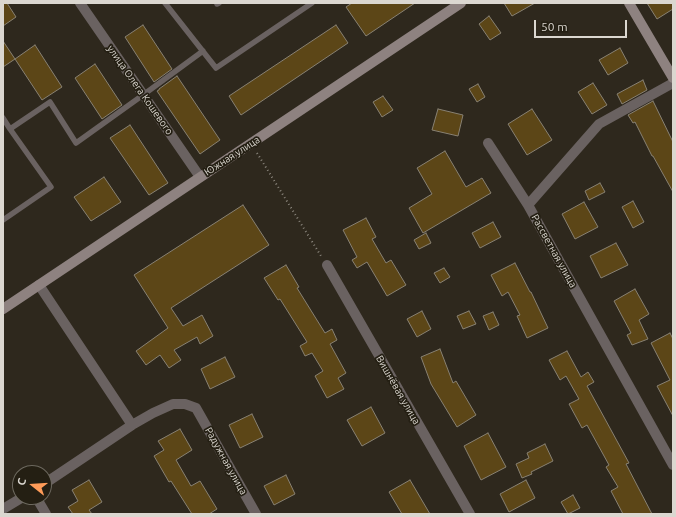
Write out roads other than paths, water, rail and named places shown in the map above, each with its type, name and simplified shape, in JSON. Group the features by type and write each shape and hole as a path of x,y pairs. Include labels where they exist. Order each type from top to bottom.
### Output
{"street":[{"name":"улица Олега Кошевого","path":"80,3 200,177"},
{"name":"Южная улица","path":"3,309 461,3"},
{"path":"629,3 673,78"},
{"name":"Рассветная улица","path":"673,84 600,124 528,205 673,465"},
{"path":"488,143 528,205"},
{"name":"Вишнёвая улица","path":"327,265 470,514"},
{"path":"39,285 132,425 52,479"},
{"name":"Радужная улица","path":"132,425 173,404 185,404 196,408 256,514"},
{"path":"3,509 12,504"},
{"path":"41,505 46,514"}],"lane":[{"path":"165,3 216,68 312,3"},
{"path":"10,128 50,102 76,143 202,51"},
{"path":"3,118 51,187 3,220"}]}
